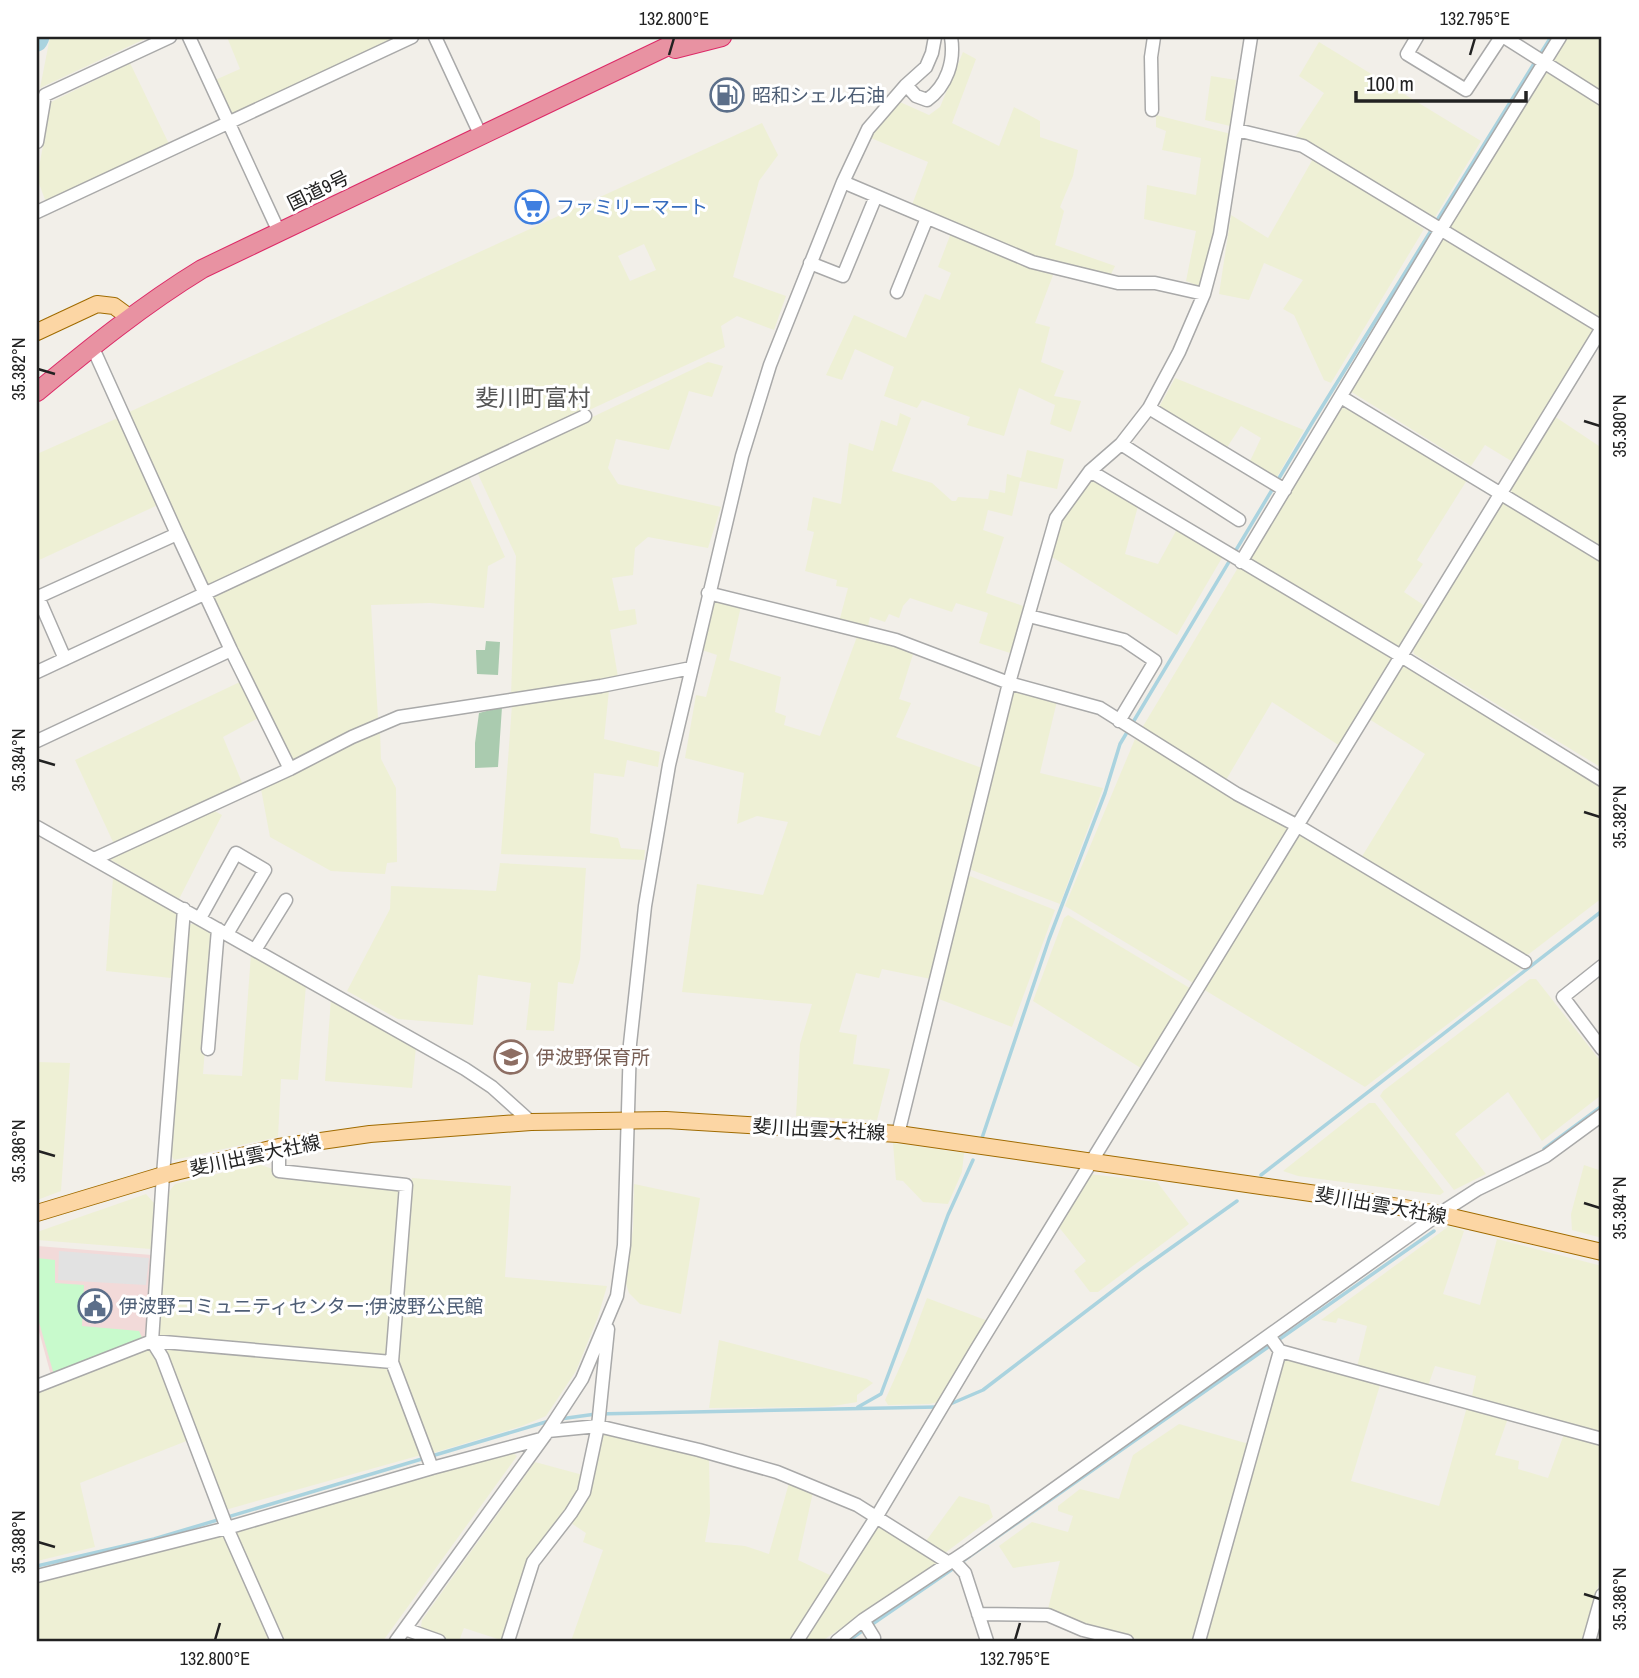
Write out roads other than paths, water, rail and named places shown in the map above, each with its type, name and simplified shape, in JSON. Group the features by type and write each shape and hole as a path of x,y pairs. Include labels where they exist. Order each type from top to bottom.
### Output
{"highway":[{"name":"国道9号","path":"37,392 129,317 202,269 687,37"},
{"name":"国道9号","path":"638,60 722,37"}],"main road":[{"path":"37,332 97,304 114,306 129,317"},
{"name":"斐川出雲大社線","path":"37,1213 163,1175 279,1147 370,1134 531,1122 666,1120 898,1134 1269,1186 1440,1214 1602,1252"}],"street":[{"path":"37,142 45,95 170,37"},
{"path":"190,37 279,232"},
{"path":"37,212 412,37"},
{"path":"435,37 480,134"},
{"path":"396,1641 545,1435 582,1379 617,1296 624,1245 630,1044 645,906 669,765 742,456 770,365 867,129 926,67 933,53 935,37"},
{"path":"906,85 916,96 927,100 937,93 949,72 953,49 951,37"},
{"path":"1152,110 1154,37"},
{"path":"898,1134 1009,683 1056,518 1090,471 1121,444 1149,408 1204,294 1220,234 1251,37"},
{"path":"1417,37 1407,54 1466,90 1502,37 1545,61 1602,99"},
{"path":"1241,562 1560,37"},
{"path":"797,1641 877,1516 969,1361 1602,328 1303,146 1237,130"},
{"path":"843,182 1032,262 1118,284 1155,283 1204,294"},
{"path":"810,263 843,276 876,196"},
{"path":"897,292 927,218"},
{"path":"92,346 230,650 290,769"},
{"path":"1342,397 1602,555"},
{"path":"1149,408 1285,490"},
{"path":"37,672 586,416"},
{"path":"1121,444 1239,520"},
{"path":"1090,471 1602,779"},
{"path":"65,659 38,597 177,534"},
{"path":"708,593 896,640 1009,683 1100,708 1237,794 1298,826 1525,962"},
{"path":"1029,616 1124,640 1155,661 1119,721"},
{"path":"37,741 230,650"},
{"path":"94,859 399,717 587,688 691,668"},
{"path":"37,827 465,1069 492,1087 531,1122"},
{"path":"200,918 236,853 265,870 223,932 208,1049"},
{"path":"255,950 286,900"},
{"path":"184,909 152,1341 162,1357 227,1528 277,1641"},
{"path":"1602,966 1563,997 1602,1049"},
{"path":"837,1641 863,1620 951,1562 1270,1337 1440,1214 1478,1189 1546,1156 1602,1115"},
{"path":"279,1147 279,1171 406,1185 392,1362 432,1468"},
{"path":"508,1641 533,1562 584,1492 598,1426 610,1315"},
{"path":"1270,1337 1280,1351 1602,1439"},
{"path":"37,1386 152,1341 392,1362"},
{"path":"1199,1641 1280,1351"},
{"path":"37,1576 227,1528 545,1435 598,1426 777,1472 877,1516 965,1573 987,1641"},
{"path":"1595,1637 1602,1595"},
{"path":"978,1614 1048,1615 1083,1630 1127,1641"},
{"path":"863,1620 874,1638 873,1641"},
{"path":"405,1629 439,1641"}],"waterway":[{"path":"37,41 39,37"},
{"path":"1539,56 1551,37"},
{"path":"1436,222 1535,62"},
{"path":"982,1138 1049,939 1105,793 1120,744 1312,423 1432,229"},
{"path":"1261,1175 1602,911"},
{"path":"1544,1149 1602,1106"},
{"path":"858,1407 881,1394 948,1215 973,1160"},
{"path":"948,1405 983,1390 1140,1270 1237,1201"},
{"path":"960,1563 1434,1231"},
{"path":"560,1419 596,1414 937,1407"},
{"path":"37,1566 154,1539 549,1421"},
{"path":"871,1625 954,1568"},
{"path":"848,1641 865,1629"}],"place":[{"name":"昭和シェル石油","path":"727,95"},
{"name":"ファミリーマート","path":"532,207"},
{"name":"伊波野保育所","path":"511,1057"},
{"name":"伊波野コミュニティセンター;伊波野公民館","path":"95,1306"}],"district":[{"name":"斐川町富村","path":"533,397"}]}
